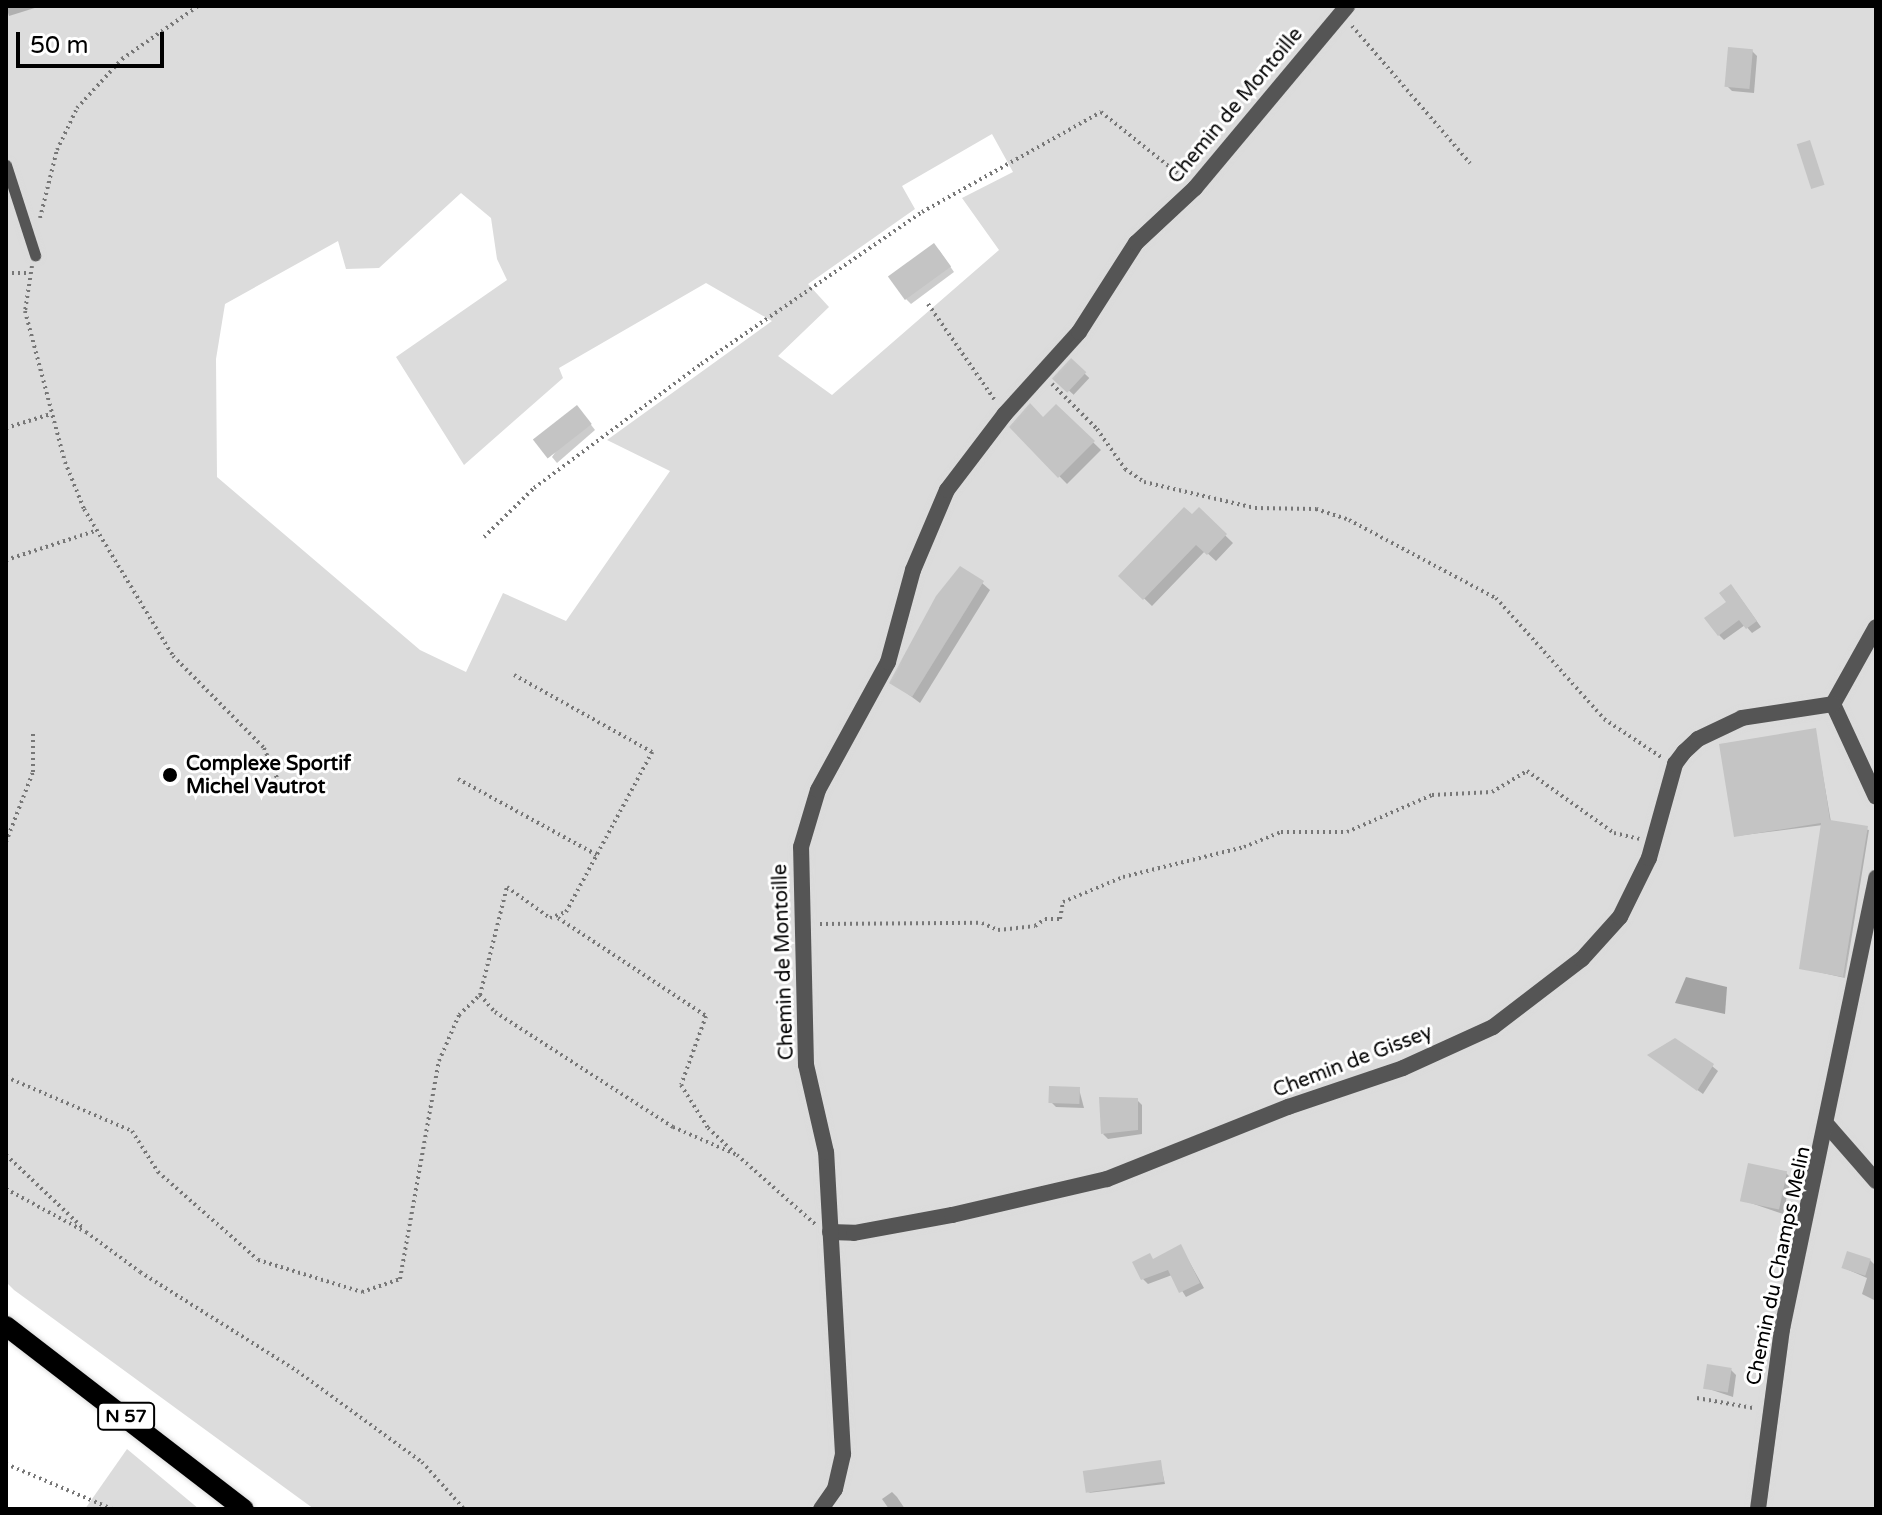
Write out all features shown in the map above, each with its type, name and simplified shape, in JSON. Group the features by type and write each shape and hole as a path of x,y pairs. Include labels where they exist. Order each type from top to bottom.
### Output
{"main road":[{"name":"N 57","path":"6,1326 244,1509"}],"street":[{"name":"Chemin de Montoille","path":"821,1509 835,1489 843,1454 826,1152 806,1065 801,847 818,790 888,662 913,570 947,490 1005,414 1079,332 1136,243 1195,188 1344,10"},
{"path":"1833,704 1876,627"},
{"path":"1675,764 1698,739 1742,718 1833,704"},
{"path":"1833,704 1876,797"},
{"name":"Chemin de Gissey","path":"830,1232 854,1233 952,1215 1107,1179 1288,1107 1403,1068 1493,1027 1582,959 1620,917 1636,888 1657,830 1675,764"},
{"name":"Chemin du Champs Melin","path":"1758,1509 1782,1329 1828,1126 1876,878"},
{"path":"1828,1126 1876,1181"}],"lane":[{"path":"6,165 35,255"}],"path":[{"path":"198,6 122,59 77,108 57,150 30,273 25,311 51,414 95,531 173,656 264,748 283,792"},
{"path":"1344,10 1470,163"},
{"path":"484,537 534,488 714,355 922,212 1101,112 1195,188"},
{"path":"6,273 30,273"},
{"path":"928,304 1005,414"},
{"path":"1041,374 1097,429 1125,469 1144,482 1255,508 1316,509 1349,520 1496,598 1604,719 1675,764"},
{"path":"6,428 51,414"},
{"path":"6,560 95,531"},
{"path":"514,675 652,752 575,897 558,918"},
{"path":"6,842 33,772 33,732"},
{"path":"801,924 982,923 998,930 1035,926 1045,919 1060,919 1063,902 1123,877 1244,847 1281,832 1347,832 1432,795 1492,792 1527,771 1614,833 1636,840 1657,830"},
{"path":"458,779 597,855"},
{"path":"6,1077 132,1131 158,1172 258,1260 362,1292 400,1279 439,1061 459,1015 480,995 507,887 706,1016 681,1085 708,1128 803,1219 830,1232"},
{"path":"480,995 495,1012 673,1127 737,1155"},
{"path":"6,1155 86,1232 140,1272 297,1371 422,1462 464,1509"},
{"path":"6,1189 86,1232"},
{"path":"1697,1398 1770,1411"},
{"path":"6,1464 112,1509"}],"shaded area":[{"path":"6,6 1876,6 1876,1509 314,1509 6,1282","holes":["992,134 1013,172 962,198 999,250 832,395 778,356 829,307 808,284 915,209 902,186","461,193 491,218 497,259 507,280 396,357 464,465 563,378 559,368 706,283 772,321 607,440 670,471 566,621 503,593 466,672 420,650 217,477 216,359 225,304 338,241 346,269 379,268"]},
{"path":"1686,977 1727,987 1725,1014 1675,1003"},
{"path":"127,1449 199,1509 85,1509"}],"building":[{"path":"1728,47 1753,49 1749,89 1725,87"},
{"path":"1810,140 1825,185 1811,189 1797,144"},
{"path":"934,243 951,266 905,300 888,277"},
{"path":"1071,358 1086,372 1067,393 1052,378"},
{"path":"1030,403 1043,417 1056,404 1095,441 1058,478 1009,427"},
{"path":"577,405 592,424 548,458 533,439"},
{"path":"1184,507 1192,514 1199,507 1227,534 1207,555 1196,545 1143,600 1118,576"},
{"path":"960,566 984,581 912,697 889,683 936,596"},
{"path":"1731,584 1757,621 1746,629 1739,620 1718,636 1704,618 1726,602 1719,593"},
{"path":"1816,728 1830,820 1868,826 1843,977 1799,969 1821,823 1734,837 1719,744"},
{"path":"1675,1038 1714,1064 1697,1091 1647,1055"},
{"path":"1049,1086 1080,1087 1079,1104 1048,1103"},
{"path":"1099,1097 1138,1098 1138,1130 1101,1134"},
{"path":"1748,1163 1787,1171 1779,1209 1740,1201"},
{"path":"1181,1244 1200,1283 1179,1293 1168,1270 1141,1280 1132,1262 1150,1253 1153,1259"},
{"path":"1847,1251 1871,1259 1865,1276 1841,1268"},
{"path":"1707,1364 1732,1368 1728,1393 1703,1389"},
{"path":"1161,1460 1164,1482 1086,1493 1083,1471"}],"place":[{"name":"Complexe Sportif Michel Vautrot","path":"170,775"}]}
